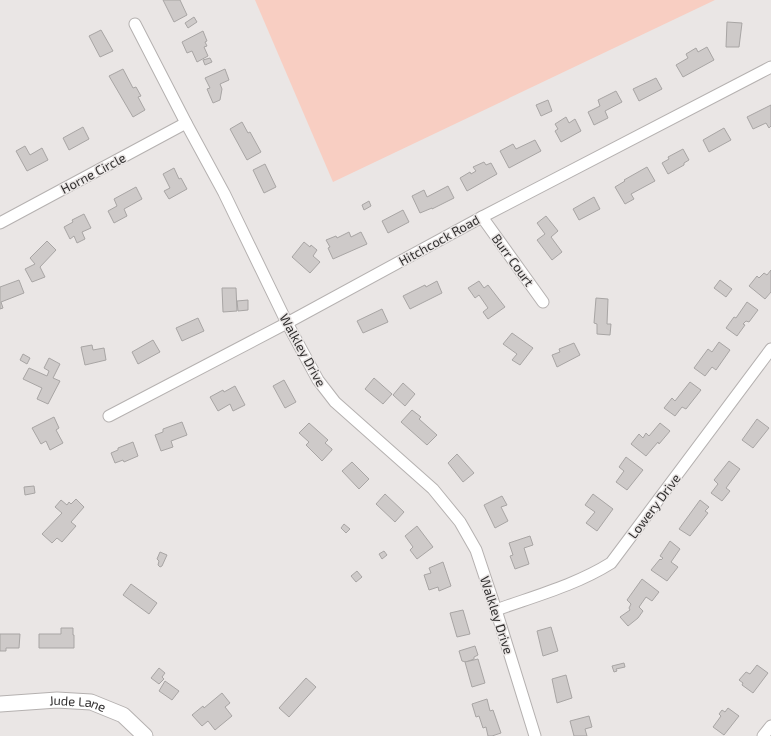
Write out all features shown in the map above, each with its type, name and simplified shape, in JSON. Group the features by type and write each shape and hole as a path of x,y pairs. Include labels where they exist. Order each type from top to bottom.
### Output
{"street":[{"name":"Walkley Drive","path":"135,24 224,193 287,323 318,380 335,402 433,489 460,522 476,550 535,736"},
{"name":"Hitchcock Road","path":"109,416 287,323 482,217 771,67"},
{"name":"Horne Circle","path":"0,223 186,123"},
{"name":"Burr Court","path":"482,217 543,302"},
{"name":"Lowery Drive","path":"496,610 566,586 595,573 611,563 771,349"},
{"name":"Jude Lane","path":"0,704 57,700 91,702 123,715 145,736"},
{"path":"763,736 771,726"}],"shaded area":[{"path":"255,0 715,0 333,182"}],"building":[{"path":"163,0 180,0 187,15 174,22"},
{"path":"194,17 197,22 188,28 185,23"},
{"path":"727,22 742,23 739,47 726,47"},
{"path":"101,30 113,51 100,57 89,36"},
{"path":"203,31 207,41 205,42 207,46 204,47 208,56 197,62 192,51 187,53 182,42"},
{"path":"707,47 714,60 683,77 676,65 688,58 686,54 696,48 698,52"},
{"path":"210,58 212,62 205,65 203,60"},
{"path":"123,69 133,88 136,87 141,96 138,97 145,110 133,117 109,76"},
{"path":"225,69 229,80 220,84 222,89 220,100 213,103 207,89 210,88 205,78"},
{"path":"656,78 662,89 639,101 633,89"},
{"path":"616,91 622,102 605,111 608,118 594,125 588,112 600,106 598,100"},
{"path":"548,100 552,111 541,116 536,105"},
{"path":"771,105 771,126 769,128 766,123 753,129 747,117"},
{"path":"566,117 569,123 575,119 581,131 561,142 555,131 558,129 555,124"},
{"path":"242,122 248,133 250,132 261,152 247,160 230,129"},
{"path":"83,127 89,139 69,150 63,138"},
{"path":"724,128 731,140 709,152 703,140"},
{"path":"535,140 541,151 509,168 500,151 513,144 516,149"},
{"path":"25,146 30,155 42,148 48,160 27,171 16,151"},
{"path":"683,149 689,160 684,163 684,165 668,174 662,163 669,159 668,157"},
{"path":"484,162 486,165 491,163 497,174 467,191 460,178 470,172 471,174 476,171 473,167"},
{"path":"265,164 276,187 264,193 253,170"},
{"path":"647,167 655,181 631,194 634,199 625,204 615,187"},
{"path":"174,168 179,179 181,178 187,189 169,199 164,191 170,188 163,174"},
{"path":"448,186 454,198 420,213 412,196 424,190 427,197"},
{"path":"136,187 142,199 124,209 127,216 114,223 108,211 117,206 114,199"},
{"path":"594,197 600,209 579,220 573,209"},
{"path":"369,201 371,206 364,210 362,205"},
{"path":"403,210 409,222 388,233 382,221"},
{"path":"84,214 91,228 82,232 85,239 77,243 74,236 70,239 64,227 73,222 72,220"},
{"path":"546,216 558,231 551,237 562,252 552,260 537,240 545,234 537,223"},
{"path":"349,232 351,237 361,232 367,244 333,259 328,248 330,247 326,240 336,236 337,238"},
{"path":"47,241 56,250 40,267 45,277 32,282 25,269 35,264 30,258"},
{"path":"304,242 317,250 313,256 320,262 310,273 292,257"},
{"path":"771,270 771,292 765,299 749,286 757,276 759,278 764,273 767,275"},
{"path":"19,280 24,293 1,302 3,308 0,309 0,287"},
{"path":"720,280 732,289 726,297 714,288"},
{"path":"437,281 442,293 410,309 403,296"},
{"path":"479,281 484,288 488,285 505,307 488,319 483,312 488,308 479,295 475,298 468,288"},
{"path":"222,288 236,288 237,311 223,312"},
{"path":"596,298 608,299 607,324 611,324 610,335 597,334 597,324 594,323"},
{"path":"248,300 248,310 238,311 237,301"},
{"path":"747,302 758,310 749,322 746,321 743,324 745,325 737,336 726,328 734,317 736,318"},
{"path":"382,309 388,322 363,333 357,321"},
{"path":"198,318 204,331 182,341 176,328"},
{"path":"512,333 533,348 520,365 512,360 517,354 503,344"},
{"path":"153,340 160,352 138,364 132,352"},
{"path":"719,342 730,350 716,370 712,367 705,376 694,368 708,349 712,352"},
{"path":"574,343 580,355 557,367 552,355 560,352 559,349"},
{"path":"92,345 93,350 104,348 106,360 85,365 81,347"},
{"path":"23,354 30,358 27,364 20,360"},
{"path":"49,358 60,364 53,378 60,381 48,404 37,399 42,388 23,379 29,368 47,376 49,371 44,368"},
{"path":"374,378 392,394 383,404 365,389"},
{"path":"284,380 296,402 285,408 273,386"},
{"path":"690,382 701,390 686,409 682,407 675,416 664,408 672,398 675,401"},
{"path":"403,383 415,394 405,406 393,395"},
{"path":"235,386 245,405 233,411 230,404 218,411 210,397"},
{"path":"412,410 421,417 419,419 437,435 427,445 401,422"},
{"path":"54,417 59,428 56,430 63,443 50,450 46,441 41,444 32,428"},
{"path":"757,419 769,428 753,448 742,440"},
{"path":"182,422 187,435 171,441 173,447 161,451 155,435 163,432 163,429"},
{"path":"309,423 328,440 325,443 332,449 322,461 306,445 309,442 299,433"},
{"path":"660,423 670,431 646,456 631,444 639,434 643,438 646,433 649,436"},
{"path":"133,442 138,456 124,462 123,460 115,463 111,453 118,450 118,448"},
{"path":"457,454 474,473 463,482 448,463"},
{"path":"626,457 643,470 627,490 616,482 624,471 619,467"},
{"path":"729,461 740,469 726,488 730,491 722,501 711,493 718,484 714,480"},
{"path":"352,462 369,479 359,489 342,471"},
{"path":"34,486 35,493 25,495 24,487"},
{"path":"385,494 404,512 395,522 376,504"},
{"path":"593,494 613,509 597,531 586,523 595,512 585,505"},
{"path":"502,496 507,505 501,507 508,521 495,528 484,505"},
{"path":"76,499 84,507 71,522 76,526 62,542 57,538 52,543 42,534 62,513 55,507 61,500 67,505 69,502 71,504"},
{"path":"700,500 709,507 705,511 708,513 690,536 679,529"},
{"path":"344,524 350,529 346,533 341,528"},
{"path":"417,526 433,547 417,559 410,550 413,547 405,536"},
{"path":"530,536 533,545 524,548 529,564 515,569 510,556 513,555 509,543"},
{"path":"670,541 680,549 671,562 678,567 667,581 651,570 660,559 661,560 663,558 660,556"},
{"path":"384,551 387,555 382,559 379,554"},
{"path":"160,552 167,555 162,566 160,567 157,559"},
{"path":"443,562 451,586 439,591 438,587 429,590 424,575 431,573 429,568"},
{"path":"357,571 362,577 356,582 351,576"},
{"path":"642,579 659,592 652,601 646,597 639,607 643,611 638,618 628,626 620,617 630,610 629,608 631,604 627,600"},
{"path":"131,584 157,603 149,614 123,595"},
{"path":"463,610 470,634 457,637 450,613"},
{"path":"551,627 558,651 543,656 537,631"},
{"path":"61,628 73,628 74,648 39,648 39,634 61,634"},
{"path":"0,634 20,634 19,648 6,648 6,651 0,651"},
{"path":"475,646 478,655 474,657 474,659 466,662 462,661 459,651"},
{"path":"478,659 485,683 472,687 465,662"},
{"path":"624,663 625,667 616,669 617,671 614,672 612,666"},
{"path":"757,665 768,673 753,693 742,685 743,683 739,680 746,672 750,674"},
{"path":"159,668 165,673 162,677 164,679 159,684 151,678"},
{"path":"566,675 572,698 557,703 552,679"},
{"path":"306,678 316,687 289,717 279,708"},
{"path":"165,681 179,691 172,700 159,691"},
{"path":"222,693 230,703 225,707 232,716 215,730 208,721 202,726 192,715 203,706 204,708"},
{"path":"487,699 490,711 493,710 501,733 492,736 488,736 486,727 483,728 479,716 476,717 472,704"},
{"path":"728,708 739,716 724,735 713,727 721,716 719,714 722,710 725,712"},
{"path":"589,716 592,727 585,729 587,736 574,736 570,721"}]}
